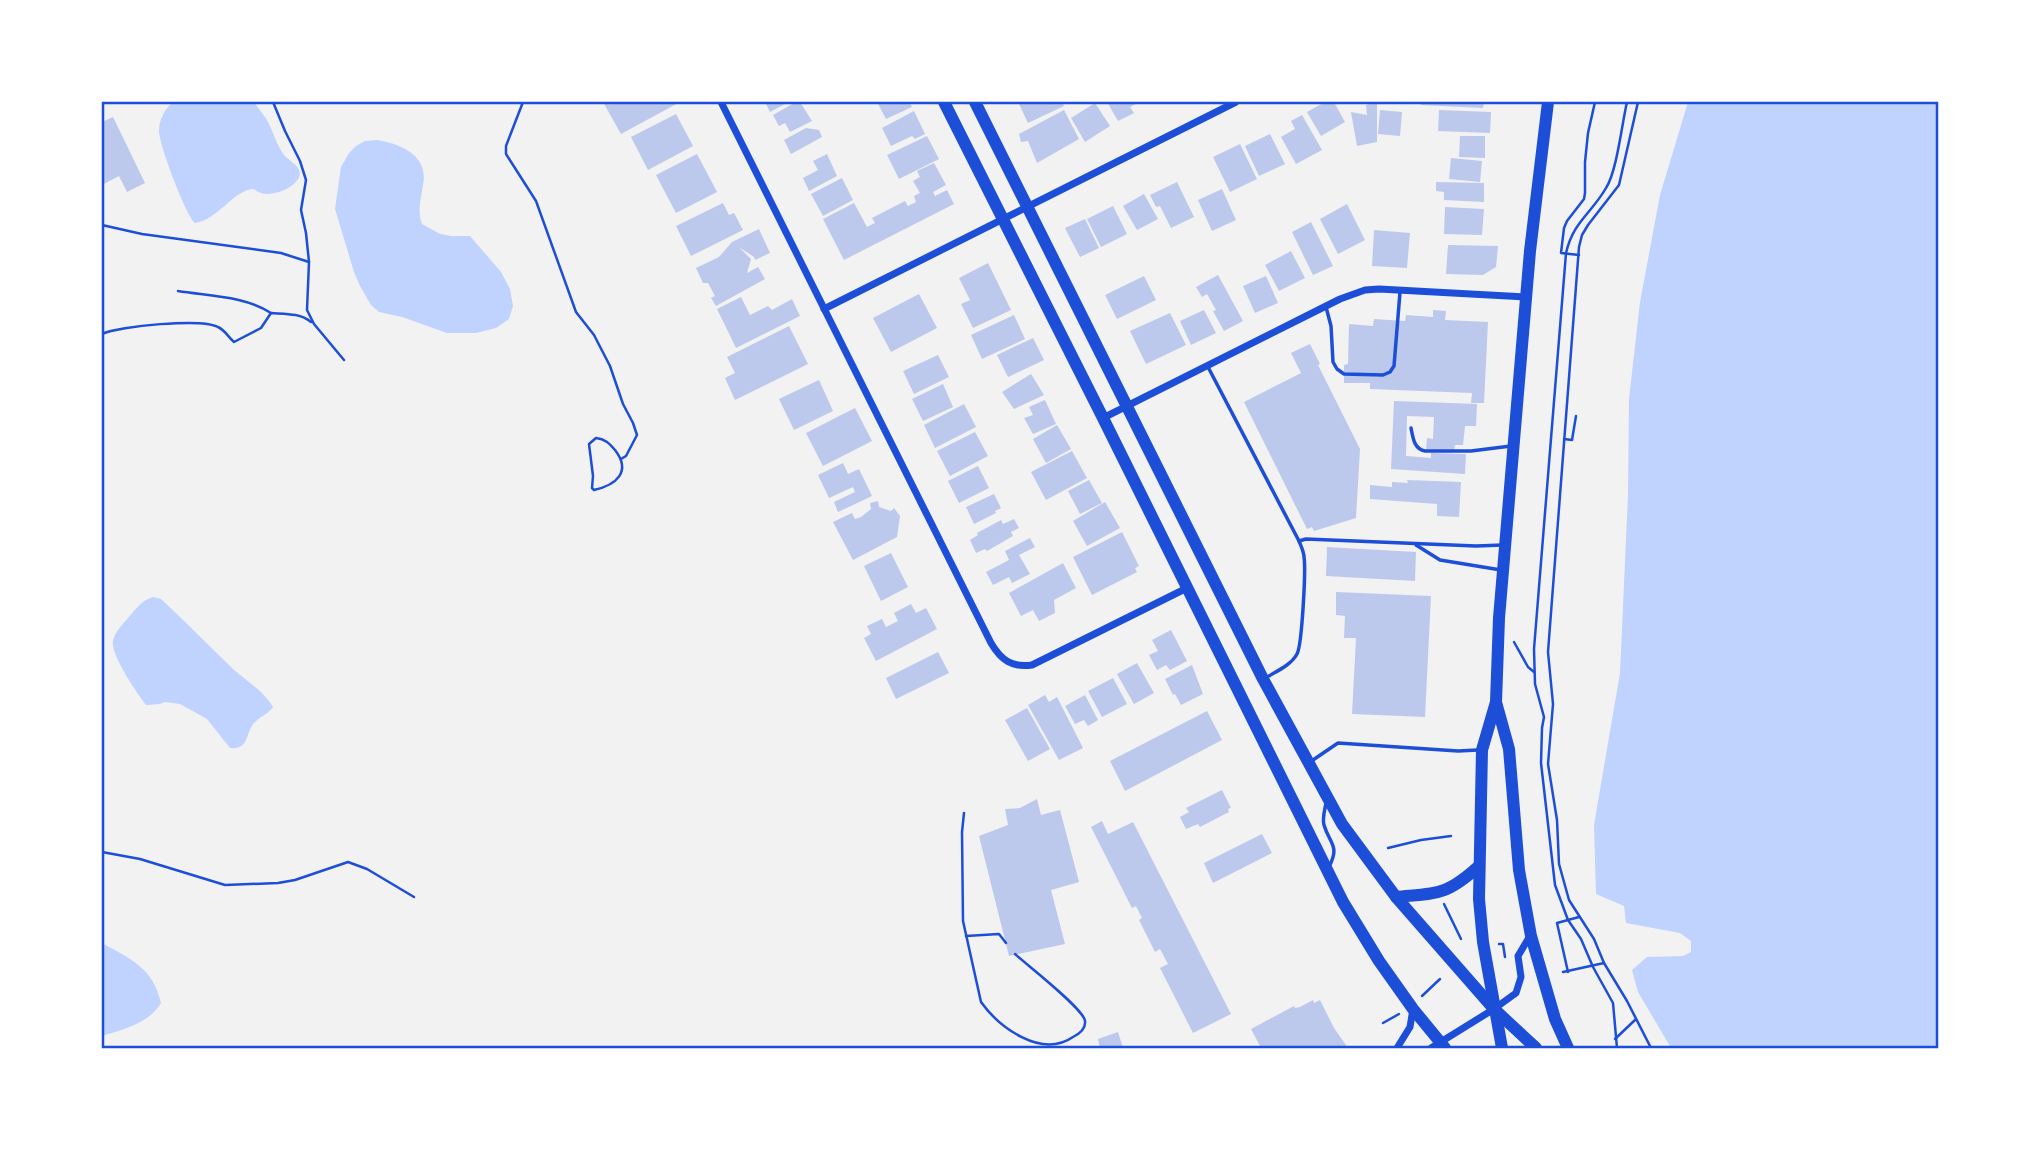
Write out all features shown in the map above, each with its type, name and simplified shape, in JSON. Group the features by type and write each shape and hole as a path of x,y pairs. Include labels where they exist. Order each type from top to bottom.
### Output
{"main road":[{"path":"944,102 1327,871 1359,929 1417,1003 1439,1046"},
{"path":"975,102 1263,679 1342,824 1395,897 1494,1009 1536,1048"},
{"path":"1502,1048 1483,942 1479,866 1482,750 1496,702 1499,618 1513,445 1534,210 1548,102"},
{"path":"1496,702 1509,749 1519,870 1531,936 1555,1019 1567,1048"},
{"path":"1395,897 1451,889 1479,866"}],"street":[{"path":"721,102 991,643 1003,659 1012,665 1032,665 1187,588"},
{"path":"824,309 1236,102"},
{"path":"1103,418 1365,290 1527,298"},
{"path":"1439,1046 1516,993 1520,985 1521,967 1518,956 1531,936"},
{"path":"1397,1048 1410,1027 1417,1003"}],"lane":[{"path":"1326,307 1331,326 1333,362 1337,369 1344,374 1383,375 1390,372 1394,366 1400,290"},
{"path":"1207,366 1299,541 1304,557 1298,652 1283,668 1263,679"},
{"path":"1411,428 1416,446 1425,451 1471,451 1513,445"},
{"path":"1299,541 1306,539 1505,545"},
{"path":"1414,544 1440,560 1503,570"},
{"path":"1309,763 1338,743 1458,751 1482,750"},
{"path":"1327,797 1323,823 1335,851 1327,871"}],"path":[{"path":"273,102 306,180 301,210 309,262 307,310 314,324 344,360"},
{"path":"523,102 506,146 506,154 536,201 576,312 594,335 610,366 623,404 634,423 636,435 626,456 621,459"},
{"path":"1579,255 1560,253 1567,220 1584,199 1588,133 1595,102"},
{"path":"1616,1048 1613,1003 1592,967 1581,939 1568,920 1555,885 1541,763 1544,717 1537,694 1534,649 1566,253 1574,228 1607,187 1612,175 1627,102"},
{"path":"1637,102 1619,185 1581,235 1548,652 1553,704 1548,764 1557,820 1559,864 1569,900 1594,939 1604,963 1628,1001 1651,1048"},
{"path":"102,225 142,234 281,253 309,262"},
{"path":"178,291 242,301 260,306 271,313 293,314 306,318 314,324"},
{"path":"102,334 111,330 142,326 205,323 216,326 234,342 261,328 271,313"},
{"path":"1564,439 1572,440 1576,416"},
{"path":"601,438 606,441 621,459 622,472 617,479 594,490 589,444 592,440 601,438"},
{"path":"1499,618 1528,667 1534,671"},
{"path":"964,813 962,921 981,1002 1007,1028 1033,1043 1051,1044 1068,1040 1081,1032 1086,1025 1080,1012 1015,954"},
{"path":"1388,848 1451,836"},
{"path":"102,852 140,859 225,885 287,881 348,862 367,869 414,897"},
{"path":"1444,904 1460,941 1466,941"},
{"path":"1579,918 1557,923 1566,972 1604,963"},
{"path":"966,936 999,934 1006,943"},
{"path":"1417,1003 1440,979"},
{"path":"1383,1023 1399,1014"},
{"path":"1615,1039 1635,1020"}],"water":[{"path":"173,102 254,102 267,120 284,155 298,168 300,175 297,181 276,193 247,190 211,216 195,223 180,194 160,138 161,118"},
{"path":"1688,102 1938,102 1938,1048 1671,1048 1638,992 1632,970 1647,957 1683,956 1691,952 1691,941 1680,933 1626,923 1624,906 1596,894 1594,825 1620,673 1628,495 1629,399 1640,302 1660,195"},
{"path":"377,140 404,148 418,159 422,166 422,224 440,234 470,236 501,272 510,289 513,306 509,319 496,328 476,333 447,333 379,312 371,305 354,272 335,209 341,167 349,153 365,141"},
{"path":"153,597 161,599 273,707 255,722 241,746 230,748 207,719 180,704 165,702 146,705 125,673 113,647 114,638 137,608"},
{"path":"102,943 131,960 146,973 161,1003 142,1021 102,1036"}],"building":[{"path":"603,102 680,102 621,134"},
{"path":"765,102 789,102 770,112"},
{"path":"800,102 812,121 790,132 785,123 779,126 773,115"},
{"path":"877,102 910,102 912,107 886,119"},
{"path":"1018,102 1062,102 1064,106 1028,123"},
{"path":"1107,102 1140,102 1130,107 1134,113 1118,121"},
{"path":"1325,102 1334,102 1345,122 1321,136 1307,112"},
{"path":"1377,102 1377,142 1357,146 1351,112 1367,115 1366,105"},
{"path":"1421,102 1484,102 1483,108 1421,105"},
{"path":"1095,103 1110,126 1085,142 1071,118"},
{"path":"1064,110 1079,139 1037,163 1028,141 1021,142 1019,134"},
{"path":"1380,110 1402,112 1400,136 1378,134"},
{"path":"1439,110 1491,112 1490,133 1438,131"},
{"path":"914,111 925,134 915,139 912,136 891,146 882,128"},
{"path":"676,114 693,146 648,170 631,137"},
{"path":"1302,115 1322,150 1296,164 1281,137 1295,129 1291,121"},
{"path":"113,117 145,183 127,192 119,176 102,185 102,122"},
{"path":"806,128 819,130 822,137 791,154 784,140"},
{"path":"1270,134 1285,164 1259,176 1245,146"},
{"path":"927,136 939,159 899,179 887,155"},
{"path":"1460,136 1485,136 1485,158 1459,157"},
{"path":"1240,144 1257,179 1230,192 1213,157"},
{"path":"697,154 717,192 676,213 656,175"},
{"path":"827,154 837,176 809,191 803,178 818,170 813,161"},
{"path":"1451,158 1482,161 1480,182 1449,179"},
{"path":"934,163 946,185 933,192 935,196 947,190 954,204 844,260 823,219 854,203 867,227 875,223 872,218 905,201 908,206 916,202 914,196 920,193 913,181 920,177 917,171"},
{"path":"842,178 853,200 823,216 811,194"},
{"path":"1177,182 1194,217 1171,228 1160,206 1156,207 1150,195"},
{"path":"1436,182 1484,183 1484,202 1444,200 1444,192 1436,191"},
{"path":"1222,189 1236,220 1212,231 1198,200"},
{"path":"1144,194 1158,219 1137,230 1123,206"},
{"path":"723,203 729,215 734,213 743,230 691,256 676,226"},
{"path":"1347,204 1365,240 1338,254 1320,219"},
{"path":"1113,206 1127,234 1101,247 1087,219"},
{"path":"1445,207 1484,209 1482,235 1444,234"},
{"path":"1085,219 1099,248 1080,257 1065,228"},
{"path":"1311,222 1333,266 1313,275 1292,232"},
{"path":"759,229 770,253 755,260 739,247 751,259 747,273 758,267 765,279 716,306 711,298 715,296 708,283 703,283 696,268 719,257 732,242"},
{"path":"1374,230 1410,233 1407,268 1372,266"},
{"path":"1448,245 1498,246 1496,267 1483,275 1446,274"},
{"path":"1291,251 1305,278 1279,291 1265,265"},
{"path":"988,263 1011,310 973,328 961,304 970,300 959,278"},
{"path":"1218,275 1243,321 1224,331 1207,294 1202,297 1196,287"},
{"path":"1144,276 1156,300 1117,319 1105,295"},
{"path":"1266,276 1278,303 1255,313 1243,286"},
{"path":"919,294 937,328 891,352 873,318"},
{"path":"741,297 750,315 768,306 772,310 792,299 800,316 736,348 717,309"},
{"path":"1204,310 1216,333 1191,345 1180,321"},
{"path":"1433,310 1446,311 1445,320 1488,322 1484,403 1471,403 1472,393 1370,389 1370,383 1344,383 1344,365 1348,364 1349,324 1373,326 1374,319 1405,321 1406,315 1433,317"},
{"path":"1170,313 1186,345 1146,364 1130,331"},
{"path":"1014,315 1025,339 982,359 971,335"},
{"path":"789,326 808,364 735,400 725,378 735,373 727,357"},
{"path":"1033,338 1044,360 1008,377 997,355"},
{"path":"1310,344 1360,449 1356,518 1314,531 1312,527 1307,529 1244,402 1301,373 1291,353"},
{"path":"938,355 949,377 914,394 903,371"},
{"path":"1031,374 1044,395 1014,409 1002,392"},
{"path":"819,380 833,411 794,430 779,399"},
{"path":"943,384 953,407 923,421 912,399"},
{"path":"1045,400 1056,424 1033,434 1024,418 1033,415 1029,407"},
{"path":"1394,401 1477,404 1476,426 1465,426 1463,445 1455,445 1454,451 1426,450 1427,438 1433,439 1434,417 1407,416 1406,456 1431,458 1431,453 1466,454 1465,474 1391,469"},
{"path":"964,404 976,427 935,448 924,425"},
{"path":"855,408 872,441 823,466 806,433"},
{"path":"1057,425 1071,449 1046,463 1033,439"},
{"path":"975,432 988,456 950,476 937,451"},
{"path":"1072,451 1087,478 1046,500 1031,472"},
{"path":"843,463 848,474 859,469 872,496 838,512 834,502 855,492 853,487 829,498 818,475"},
{"path":"978,466 989,488 959,503 948,481"},
{"path":"1089,480 1102,503 1080,514 1068,491"},
{"path":"1407,480 1461,482 1459,517 1437,516 1437,504 1370,499 1370,485 1392,487 1392,482 1408,483"},
{"path":"994,494 1001,508 974,524 966,507"},
{"path":"878,501 879,507 891,511 894,508 900,516 897,537 853,560 833,522 852,513 855,519 861,517 871,509 870,503"},
{"path":"1105,502 1120,528 1087,546 1073,521"},
{"path":"1014,519 1019,528 1011,532 1013,536 987,551 985,549 976,553 970,540 978,535 977,533 1001,520 1003,524"},
{"path":"1122,532 1139,566 1135,568 1137,572 1092,595 1073,557"},
{"path":"1030,538 1035,547 1019,555 1030,574 1012,583 1009,577 993,585 986,572 1009,560 1005,551"},
{"path":"1327,547 1416,552 1415,581 1326,576"},
{"path":"891,553 908,587 881,601 864,566"},
{"path":"1063,563 1076,588 1054,600 1055,613 1039,621 1033,610 1021,616 1009,593"},
{"path":"1336,592 1431,596 1425,717 1352,714 1356,638 1344,638 1345,616 1336,615"},
{"path":"911,604 916,613 926,608 937,629 876,661 864,638 871,634 867,626 882,619 886,627 898,621 894,613"},
{"path":"1171,630 1187,661 1170,670 1166,665 1157,670 1149,655 1158,651 1152,640"},
{"path":"938,652 949,673 896,699 886,678"},
{"path":"1137,663 1154,693 1134,704 1117,674"},
{"path":"1192,665 1203,694 1181,705 1165,679"},
{"path":"1113,678 1127,704 1102,717 1088,691"},
{"path":"1045,695 1049,702 1057,697 1083,748 1059,760 1028,705"},
{"path":"1085,695 1098,720 1088,726 1084,720 1075,724 1065,706"},
{"path":"1027,708 1050,749 1028,761 1005,720"},
{"path":"1207,711 1222,740 1125,791 1110,761"},
{"path":"1222,790 1231,808 1228,809 1229,812 1200,827 1198,824 1186,829 1180,817 1189,812 1186,808"},
{"path":"1037,799 1041,815 1060,810 1079,882 1051,890 1065,944 1009,956 979,836 1008,825 1005,809 1020,808"},
{"path":"1102,821 1108,834 1133,822 1231,1014 1193,1033 1160,968 1168,964 1160,949 1155,952 1139,920 1142,918 1136,906 1132,908 1091,827"},
{"path":"1262,834 1272,853 1213,883 1204,863"},
{"path":"1313,1000 1314,1003 1320,1000 1348,1048 1261,1048 1251,1029 1294,1006 1300,1007"},
{"path":"1118,1032 1123,1048 1100,1048 1098,1039"}]}
